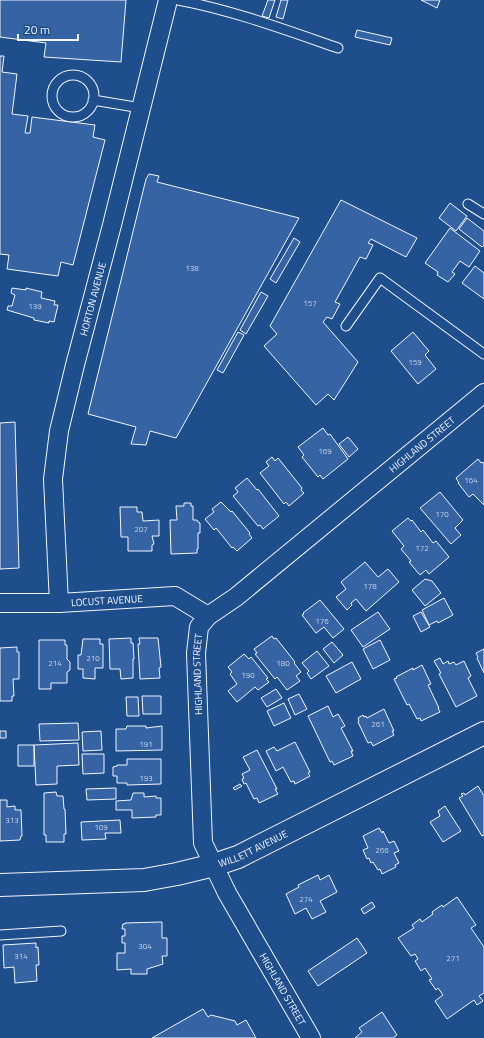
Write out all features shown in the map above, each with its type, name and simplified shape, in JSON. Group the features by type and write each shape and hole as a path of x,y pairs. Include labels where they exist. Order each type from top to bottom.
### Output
{"street":[{"name":"HORTON AVENUE","path":"59,603 53,479 59,431 168,0"},
{"name":"HIGHLAND STREET","path":"311,1038 227,893 204,843 196,653 199,627 208,616 236,598 484,393"},
{"name":"LOCUST AVENUE","path":"0,603 59,603 175,596 208,616"},
{"name":"WILLETT AVENUE","path":"0,885 144,880 214,865 238,857 484,733"}],"lane":[{"path":"178,0 208,6 338,48"},
{"path":"74,75 86,80 90,84 93,90 93,100 89,109 83,114 69,119 57,109 51,96 52,89 61,78 74,75"},
{"path":"93,100 141,108"},
{"path":"468,204 484,214"},
{"path":"346,326 380,278 484,354"},
{"path":"0,935 61,931"}],"building":[{"path":"0,0 126,0 121,62 44,57 46,43 0,37"},
{"path":"268,0 275,0 269,18 262,16"},
{"path":"281,0 288,0 283,19 276,17"},
{"path":"421,0 440,0 437,8"},
{"path":"357,30 392,38 390,45 355,37"},
{"path":"0,56 4,56 2,72 17,74 12,114 28,116 25,133 30,133 32,117 95,125 93,137 105,140 73,265 61,262 58,276 7,269 9,255 0,254"},
{"path":"149,174 159,176 157,182 299,218 176,438 150,431 146,445 131,444 136,427 88,414 146,179"},
{"path":"341,200 417,238 406,257 371,239 368,243 373,245 366,259 360,257 335,302 340,304 332,319 327,317 323,322 358,362 334,400 328,394 316,405 264,346 277,334 270,326"},
{"path":"450,203 467,216 456,231 439,218"},
{"path":"467,218 484,231 484,245 482,247 459,229"},
{"path":"450,228 480,251 469,267 460,261 452,272 455,274 448,282 437,275 438,272 425,263"},
{"path":"294,238 300,242 276,283 270,279"},
{"path":"475,266 484,273 484,299 462,283"},
{"path":"12,288 26,290 26,288 42,292 41,298 55,301 54,305 58,305 54,322 49,321 49,323 34,320 34,318 7,310 8,306 12,306 15,295 11,293"},
{"path":"261,292 268,296 246,334 240,330"},
{"path":"238,332 244,335 223,373 217,370"},
{"path":"413,332 429,351 425,355 436,369 418,384 391,351"},
{"path":"15,422 19,568 0,569 0,423"},
{"path":"323,428 328,435 330,434 348,459 323,479 320,475 318,477 302,457 304,455 298,447"},
{"path":"348,437 358,449 349,457 339,444"},
{"path":"272,457 275,461 278,458 302,488 301,490 304,493 289,506 286,502 284,504 260,473 269,466 266,462"},
{"path":"478,459 484,464 484,505 473,494 469,497 456,478"},
{"path":"247,478 257,490 258,489 279,516 263,529 260,525 258,526 233,496 238,492 235,488"},
{"path":"440,492 463,520 455,528 461,535 451,544 420,508"},
{"path":"221,502 231,512 232,511 250,533 249,534 252,538 237,551 233,547 232,548 216,528 214,530 205,519 214,512 212,509"},
{"path":"184,503 191,503 191,506 193,506 193,520 197,520 200,523 197,553 171,554 170,520 177,520 176,506 184,506"},
{"path":"120,507 137,507 137,512 142,512 143,521 159,520 159,536 152,536 154,544 152,545 152,551 128,551 128,537 121,537"},
{"path":"408,518 411,521 412,520 421,532 423,530 433,543 436,541 449,557 429,574 426,570 420,575 409,562 411,561 401,549 404,546 392,531"},
{"path":"365,562 378,577 388,569 399,582 366,611 356,599 351,603 352,605 347,610 336,597 346,589 341,582"},
{"path":"425,579 432,581 441,593 425,606 412,590"},
{"path":"444,598 453,615 438,623 437,621 429,625 422,610"},
{"path":"320,600 344,629 333,638 324,627 316,633 302,615"},
{"path":"378,612 390,629 363,647 351,630"},
{"path":"421,612 430,627 421,632 413,616"},
{"path":"272,636 274,639 276,638 301,672 296,676 300,681 287,690 277,677 275,679 255,654 257,653 254,649"},
{"path":"131,638 131,643 133,643 134,659 133,678 121,679 120,669 110,669 109,639"},
{"path":"139,638 158,638 161,667 159,668 160,678 140,679"},
{"path":"83,639 100,639 100,644 103,644 103,668 95,668 95,679 83,678 83,669 78,669 78,655 81,655"},
{"path":"39,640 65,640 65,645 67,645 67,659 70,662 70,670 67,672 67,683 51,683 51,689 39,689"},
{"path":"380,640 390,660 373,669 363,649"},
{"path":"332,642 343,655 334,663 323,649"},
{"path":"17,647 17,652 19,652 19,679 13,679 14,696 12,696 12,701 0,701 0,648"},
{"path":"484,649 484,673 476,653"},
{"path":"317,651 329,666 311,679 307,673 309,671 302,663"},
{"path":"244,654 249,659 251,657 268,678 266,679 269,682 258,690 255,687 237,702 228,691 237,684 230,674 232,672 228,667"},
{"path":"440,658 443,664 448,661 449,664 454,662 456,665 464,661 471,676 468,678 477,696 456,707 434,661"},
{"path":"352,662 361,679 336,693 326,676"},
{"path":"422,665 431,684 428,685 440,712 421,721 420,718 417,719 409,704 407,705 394,679 413,668 413,670"},
{"path":"276,689 282,698 267,707 261,698"},
{"path":"299,694 307,709 295,715 288,699"},
{"path":"142,696 161,696 161,714 143,714"},
{"path":"126,697 138,697 139,716 127,716"},
{"path":"284,703 291,718 274,726 267,711"},
{"path":"328,706 333,717 338,714 345,726 341,728 353,751 351,751 353,756 334,765 332,761 330,762 308,716"},
{"path":"384,709 394,731 392,731 394,735 373,746 371,742 368,743 358,722 358,718 363,715 367,718"},
{"path":"78,723 79,740 40,741 39,724"},
{"path":"127,726 146,726 146,728 162,726 162,750 116,751 116,729 126,729"},
{"path":"0,731 6,731 6,738 0,738"},
{"path":"101,731 102,750 83,751 82,732"},
{"path":"295,742 310,772 308,773 310,776 295,784 294,781 291,782 283,767 276,771 266,751 274,747 277,751"},
{"path":"78,743 79,765 57,766 57,784 36,785 34,745"},
{"path":"18,745 34,745 34,766 18,766"},
{"path":"257,750 277,789 275,789 278,794 259,803 257,798 254,799 246,783 244,784 242,779 244,778 242,774 250,770 243,757"},
{"path":"82,754 104,754 104,773 83,774"},
{"path":"127,759 161,759 161,784 127,785 127,783 117,783 117,776 113,776 113,767 117,765 127,765"},
{"path":"240,784 242,786 235,790 233,788"},
{"path":"478,786 484,796 484,835 482,836 459,798 463,796 461,794 464,793 465,795"},
{"path":"116,788 116,799 87,800 86,789"},
{"path":"56,792 57,796 63,796 66,834 64,834 64,842 46,842 46,835 44,835 44,793"},
{"path":"133,793 144,793 144,797 156,796 156,798 161,798 161,815 156,815 156,817 132,818 132,810 116,810 116,801 131,800"},
{"path":"0,800 7,800 7,807 15,806 15,810 21,810 22,836 20,840 0,841"},
{"path":"445,806 461,831 443,842 430,822 440,816 438,811"},
{"path":"120,820 121,833 105,833 106,839 82,840 81,822"},
{"path":"379,828 382,833 383,831 389,843 394,841 399,851 394,853 399,863 395,865 396,867 382,874 380,869 378,870 373,862 371,863 369,858 367,859 363,850 368,848 363,836"},
{"path":"318,875 320,880 329,875 337,892 320,901 326,912 312,919 306,908 295,914 286,894 299,887 298,885"},
{"path":"457,897 476,925 471,928 484,947 484,993 479,996 483,1001 477,1005 474,1000 447,1019 435,1001 443,995 438,988 436,990 429,980 432,979 425,968 421,971 415,961 418,959 415,954 411,956 398,938 414,928 412,925 420,919 422,922 433,914 432,912 442,905 443,907"},
{"path":"372,902 375,907 364,914 361,909"},
{"path":"162,922 162,938 167,938 167,956 162,956 163,964 147,969 147,974 131,974 131,969 117,970 117,953 125,953 125,943 122,943 122,936 125,936 125,929 122,929 123,924"},
{"path":"357,938 367,953 318,986 308,971"},
{"path":"36,943 36,948 38,947 39,965 36,965 37,981 15,983 14,967 4,968 3,945"},
{"path":"203,1009 208,1017 211,1015 235,1021 237,1025 246,1020 256,1038 152,1038"},
{"path":"382,1012 397,1035 393,1038 355,1038 362,1032 359,1028"}]}
